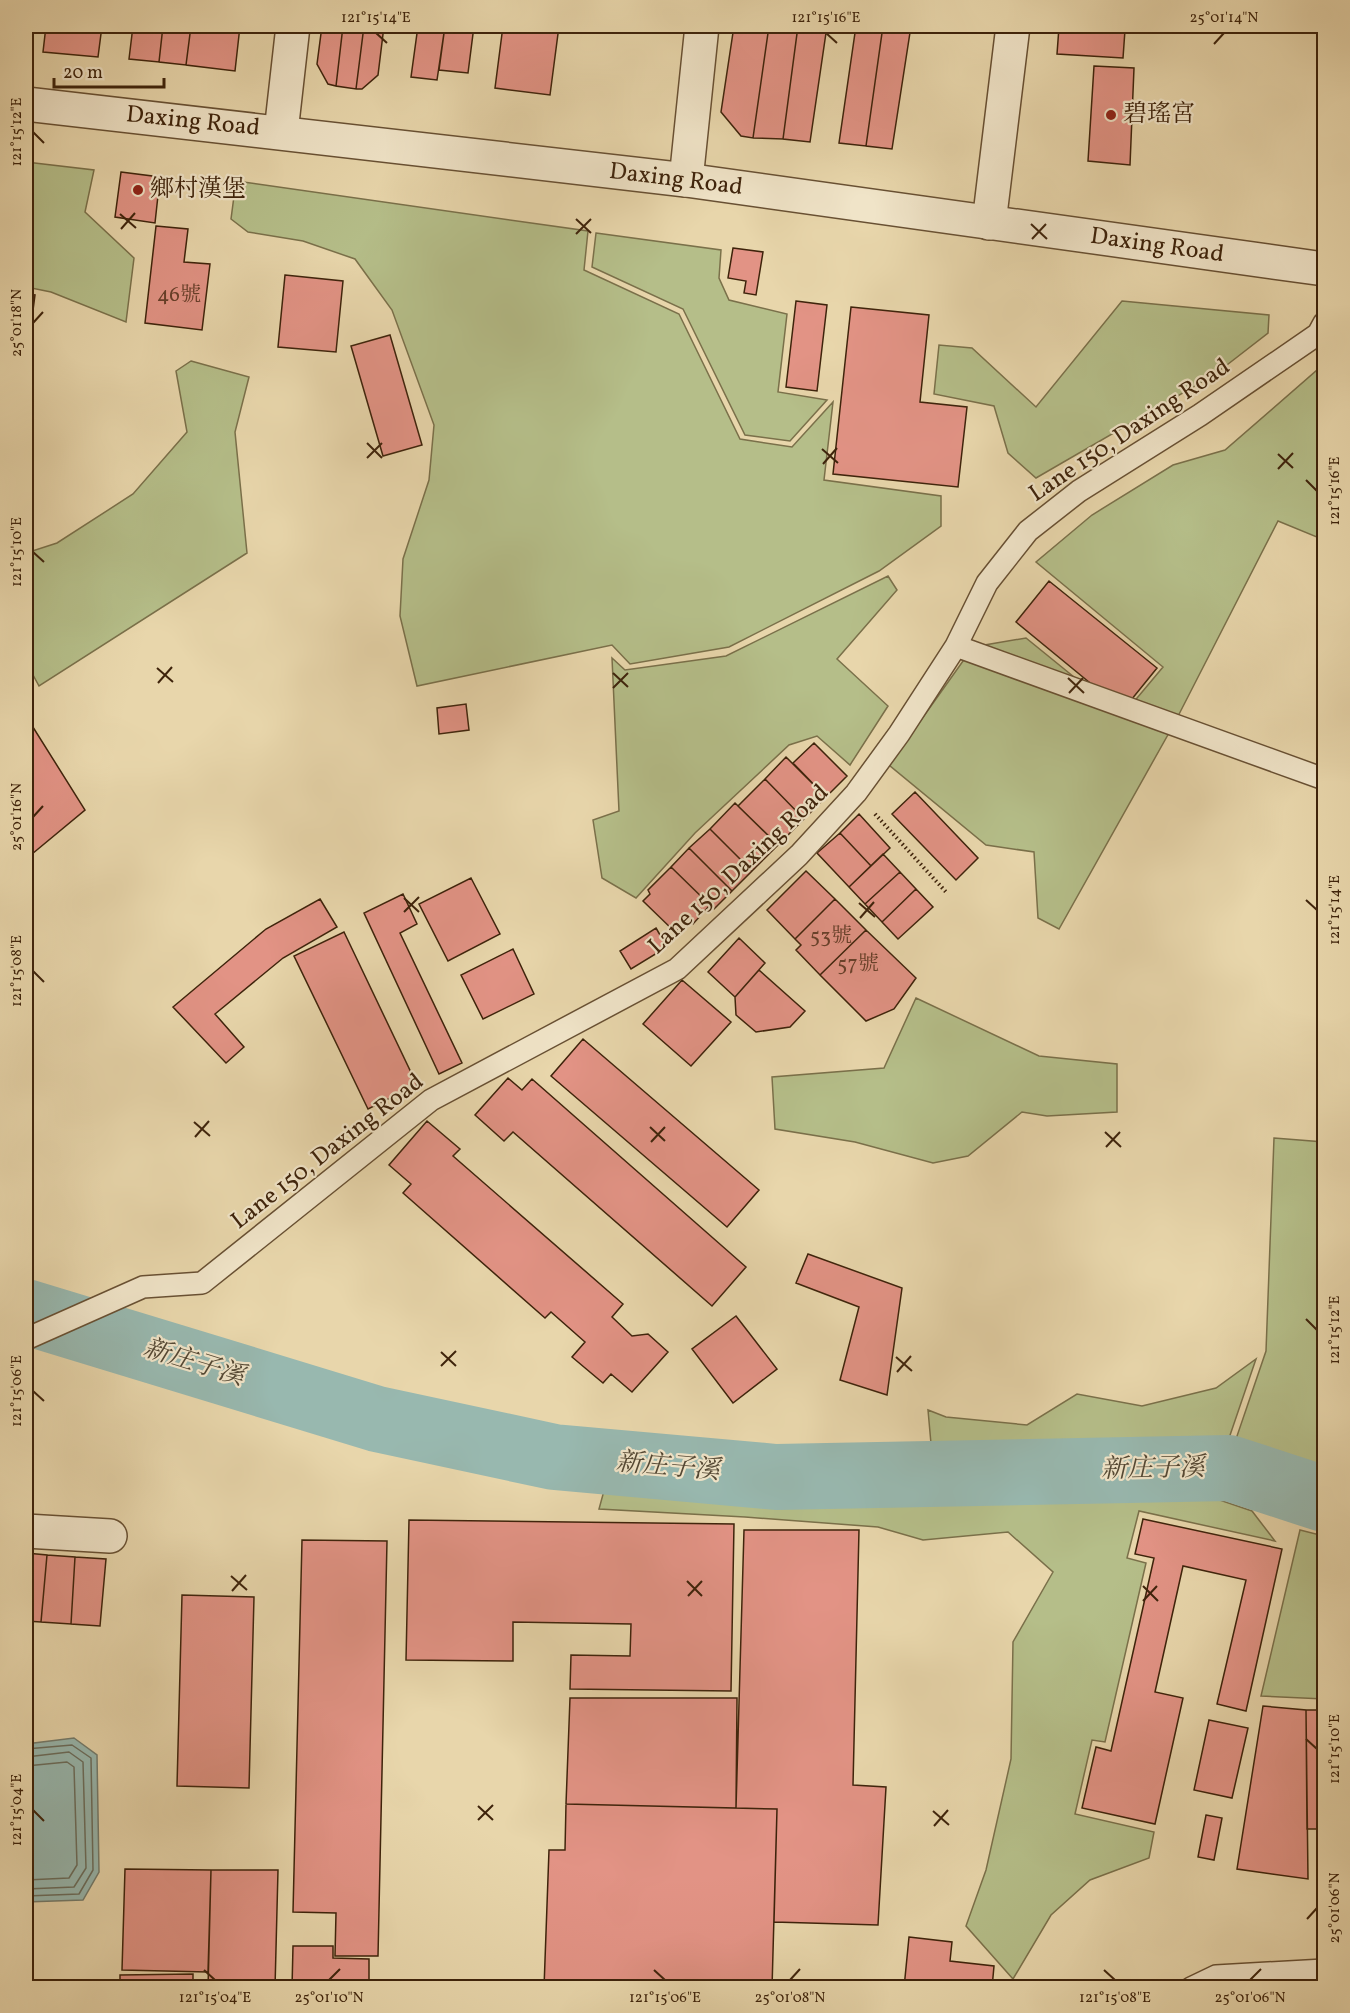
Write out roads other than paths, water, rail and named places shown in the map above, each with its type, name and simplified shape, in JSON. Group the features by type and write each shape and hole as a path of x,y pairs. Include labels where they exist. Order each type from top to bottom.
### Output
{"street":[{"path":"281,132 293,26"},
{"path":"686,180 702,26"},
{"path":"989,223 1013,26"},
{"name":"Daxing Road","path":"26,104 686,180 1324,269"},
{"path":"26,1531 110,1536"}],"lane":[{"name":"Lane 150, Daxing Road","path":"26,1339 143,1287 202,1283 431,1100 677,969 799,855 842,811 899,734 956,646 987,583 1028,531 1079,491 1200,416 1318,334 1324,323"},
{"path":"956,646 1324,779"},
{"path":"1191,1988 1216,1976 1324,1970"}],"water":[{"path":"74,1738 97,1755 99,1872 83,1900 26,1902 26,1744"}],"waterway":[{"name":"新庄子溪","path":"26,1312 377,1419 554,1457 776,1477 1229,1468 1324,1499"}],"place":[{"name":"碧瑤宮","path":"1111,115"},
{"name":"鄉村漢堡","path":"138,190"}]}
